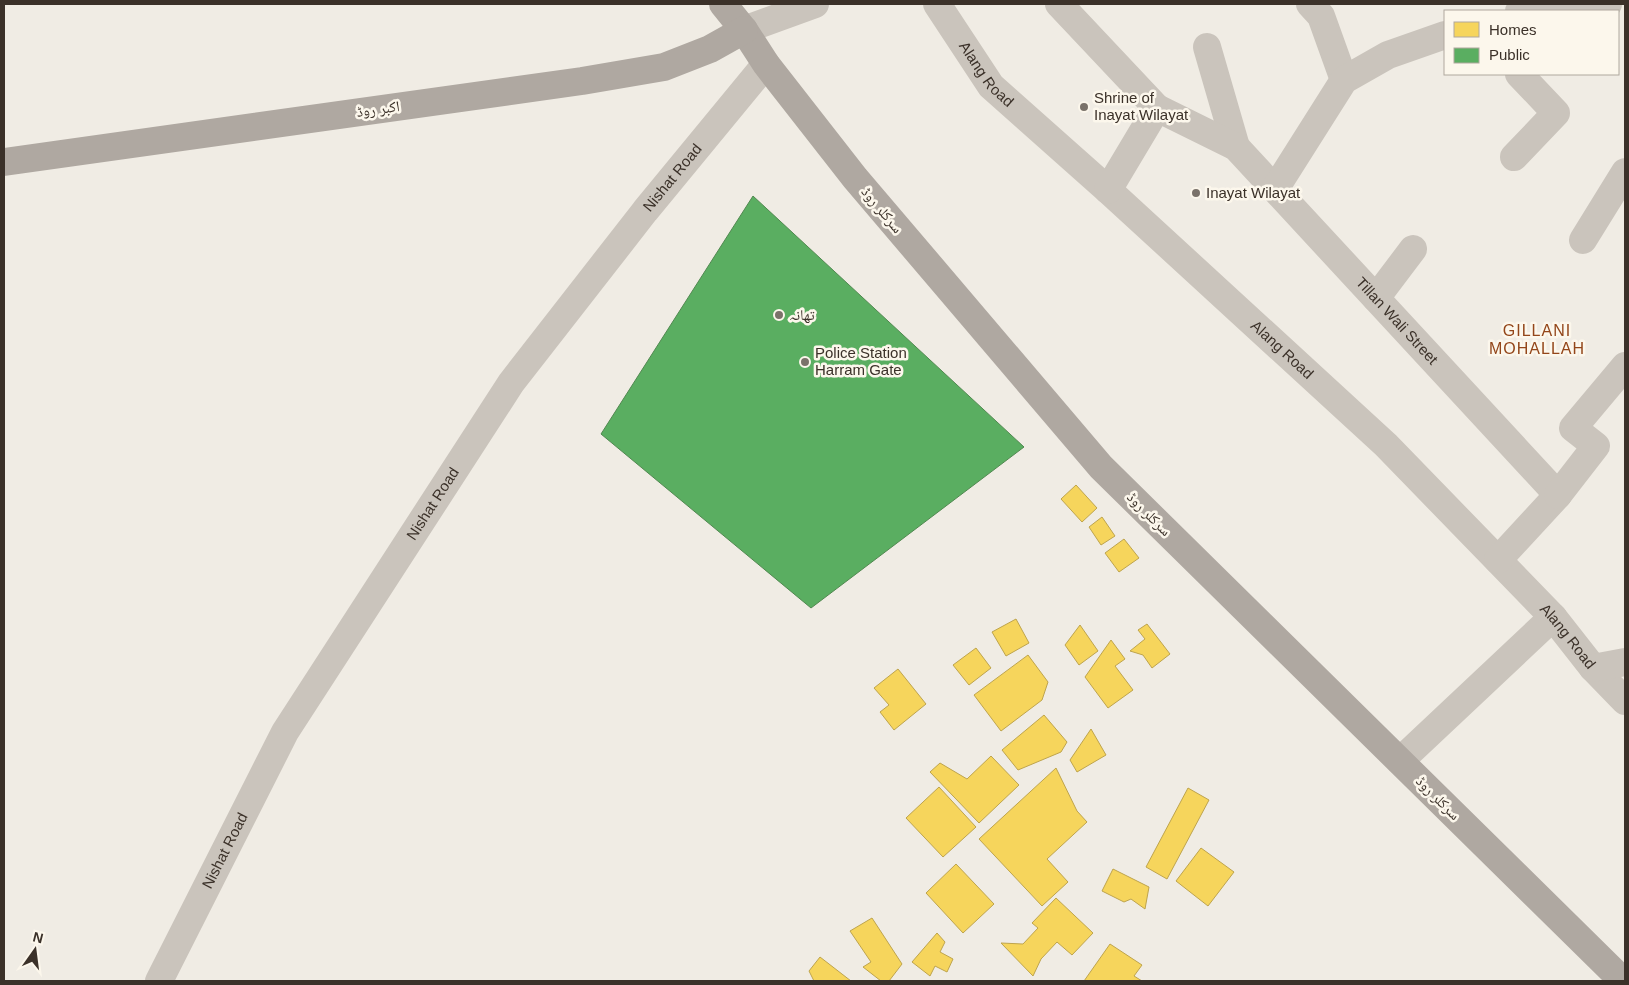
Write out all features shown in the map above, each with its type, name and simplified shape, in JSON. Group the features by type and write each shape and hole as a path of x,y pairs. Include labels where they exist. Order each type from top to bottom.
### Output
{"main road":[{"name":"سرکلر روڈ","path":"723,4 744,30 766,64 855,178 1101,466 1623,981"},
{"name":"اکبر روڈ","path":"4,162 664,68 710,49 744,30"}],"street":[{"path":"744,30 815,4"},
{"name":"Alang Road","path":"937,4 991,86 1108,190 1386,446 1553,617 1593,668 1625,701"},
{"name":"Tillan Wali Street","path":"1059,4 1157,108 1236,147 1558,495"},
{"path":"1524,10 1550,5 1608,4"},
{"path":"1321,8 1344,80"},
{"path":"1275,189 1344,80 1388,55 1444,35"},
{"path":"1207,47 1236,147"},
{"name":"Nishat Road","path":"159,981 285,732 511,383 645,211 766,64"},
{"path":"1514,157 1556,113 1520,75"},
{"path":"1108,190 1157,108"},
{"path":"1583,240 1625,172"},
{"path":"1376,298 1413,249"},
{"path":"1498,560 1558,495 1596,446 1573,428 1625,366"},
{"path":"1400,761 1553,617"},
{"path":"1593,668 1625,662"}],"building: Homes":[{"path":"1076,485 1097,508 1082,522 1061,499"},
{"path":"1102,517 1115,536 1101,545 1089,527"},
{"path":"1124,539 1139,558 1119,572 1105,553"},
{"path":"1016,619 1029,643 1006,656 992,632"},
{"path":"1147,624 1170,654 1152,668 1143,655 1130,651 1145,639 1138,630"},
{"path":"1080,625 1098,651 1079,665 1065,645"},
{"path":"1111,640 1125,659 1115,666 1133,690 1108,708 1085,677"},
{"path":"976,648 991,668 969,685 953,665"},
{"path":"1028,655 1048,682 1042,700 1001,731 974,695"},
{"path":"898,669 926,704 894,730 880,712 889,705 874,688"},
{"path":"1044,715 1067,742 1061,752 1018,770 1002,750"},
{"path":"1091,729 1106,755 1077,772 1070,760"},
{"path":"991,756 1019,785 979,823 930,772 940,763 967,779"},
{"path":"1056,768 1077,811 1087,822 1047,859 1068,882 1042,906 979,839"},
{"path":"939,787 976,827 943,857 906,818"},
{"path":"1188,788 1209,800 1167,879 1146,867"},
{"path":"1201,848 1234,872 1208,906 1176,881"},
{"path":"956,864 994,904 963,933 926,893"},
{"path":"1113,869 1149,887 1145,909 1131,899 1124,902 1102,891"},
{"path":"1056,898 1093,933 1072,955 1057,942 1041,959 1033,976 1001,943 1023,944 1038,928 1032,923"},
{"path":"872,918 902,964 889,981 881,981 863,967 871,962 850,931"},
{"path":"937,933 945,942 940,952 953,959 947,972 935,966 930,976 912,962"},
{"path":"1110,944 1142,965 1134,976 1142,981 1084,981"},
{"path":"820,957 851,981 814,981 809,971"}],"building: Public":[{"name":"تھانہ","path":"753,196 1024,447 811,608 601,434"}],"place":[{"name":"Shrine of Inayat Wilayat","path":"1084,107"},
{"name":"Inayat Wilayat","path":"1196,193"},
{"name":"تھانہ","path":"779,315"},
{"name":"Police Station Harram Gate","path":"805,362"}],"district":[{"name":"GILLANI MOHALLAH","path":"1537,339"}]}
